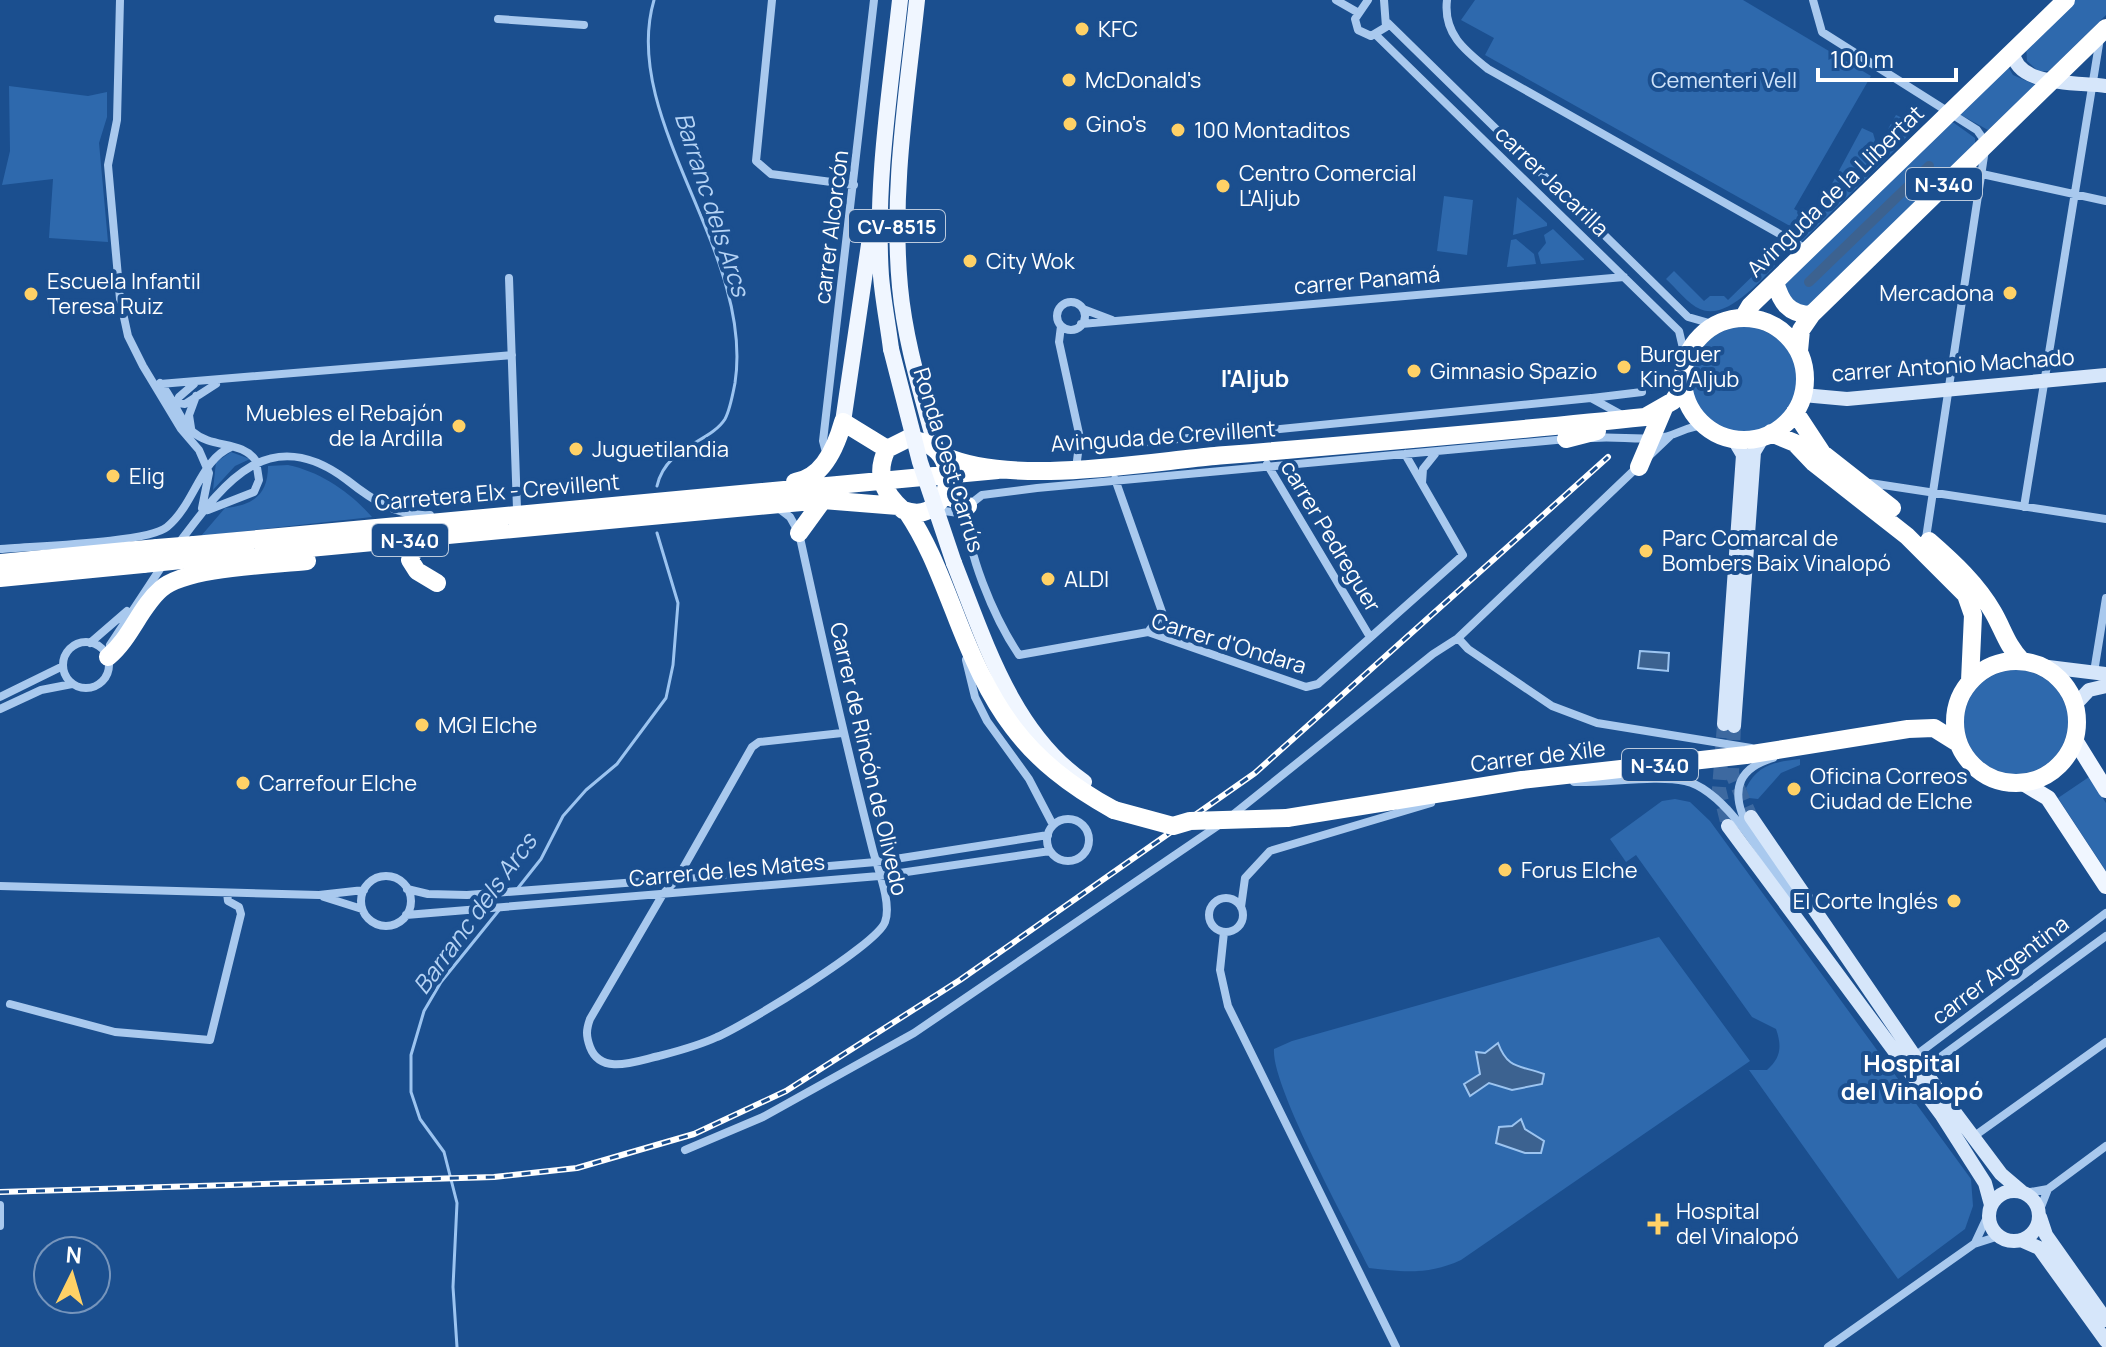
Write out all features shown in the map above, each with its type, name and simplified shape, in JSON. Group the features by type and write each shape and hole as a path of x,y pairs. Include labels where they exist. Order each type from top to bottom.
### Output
{"highway":[{"name":"Avinguda de la Llibertat","path":"1743,318 1775,282 2066,0"},
{"name":"N-340","path":"2075,705 2062,681 2031,663 2006,641 1994,613 1973,582 1926,538 1822,453 1799,404 1805,380 1799,351 1801,330 1811,315 2103,31"},
{"path":"1775,282 1783,304 1789,310 1811,315"},
{"path":"1799,351 1781,330 1768,323 1743,318 1716,325 1694,344 1686,361 1684,385 1692,409 1706,425 1733,438 1767,435 1795,443 1814,463 1887,519 1966,595 1973,615 1970,681 1956,711 1958,743"},
{"path":"1566,439 1597,431 1641,430 1684,385"},
{"path":"1767,435 1799,404"},
{"name":"Avinguda de Crevillent","path":"943,459 998,470 1076,468 1113,474 1641,430 1664,408"},
{"path":"741,493 804,481 822,465 843,422 887,449"},
{"path":"1639,467 1641,430"},
{"path":"880,479 880,468 887,449 907,439 943,459 945,494 932,509"},
{"name":"Carretera Elx - Crevillent","path":"705,504 741,493 880,479 943,459"},
{"name":"Ronda Oest Carrús","path":"880,479 930,550 983,680 1018,738 1051,771 1112,805 1173,826 1190,821 1310,815"},
{"path":"945,494 967,510"},
{"path":"799,533 823,500"},
{"name":"Carretera Elx - Crevillent","path":"0,563 157,548 193,552 527,529 629,511 705,504 774,505 823,500 902,509 932,509"},
{"name":"Carretera Elx - Crevillent","path":"0,578 143,564 193,552 600,507 629,511"},
{"path":"107,655 123,642 161,589 184,575 517,534 527,529"},
{"path":"430,544 414,550 410,560 417,571 437,583"},
{"path":"0,587 97,569"},
{"path":"1970,681 1985,669 2003,662 2031,663"},
{"path":"2023,783 2037,780 2060,765 2075,740 2075,705"},
{"name":"Carrer de Xile","path":"1310,815 1522,780 1767,751 1884,733 1934,728 1958,743"},
{"name":"N-340","path":"1958,743 1979,771 1994,779 2023,783"}],"main road":[{"name":"Ronda Oest Carrús","path":"900,0 883,140 881,276 891,349 920,462 954,563 1006,687 1027,723 1051,754 1112,805"},
{"name":"Ronda Oest Carrús","path":"917,0 899,168 898,250 905,325 943,459"},
{"path":"2013,51 2019,72 2033,78 2099,85"},
{"path":"843,422 883,140"},
{"name":"carrer Antonio Machado","path":"1799,404 2106,375"},
{"path":"1733,438 1743,455 1729,725 1754,452 1767,435"},
{"path":"2031,663 2100,673"},
{"path":"2075,705 2089,690 2106,686"},
{"path":"2075,740 2106,790"},
{"path":"2023,783 2048,798 2106,886"},
{"path":"1751,817 1843,948 1870,994 1973,1137 2001,1174 2035,1201 2046,1235 2106,1320"},
{"path":"1728,826 1832,971 1869,1012 1985,1183 1991,1227 1999,1236 2011,1241 2021,1240 2034,1232 2040,1214"},
{"path":"1990,1209 2005,1192 2023,1192"},
{"path":"2021,1240 2039,1248 2106,1341"}],"street":[{"path":"120,0 117,120 108,165 122,312 128,336 150,375 176,404 193,433 248,451 256,461 259,480 254,492 216,504 199,516"},
{"path":"772,0 756,161 771,174 854,185"},
{"name":"carrer Alcorcón","path":"822,465 874,0"},
{"path":"1336,0 1357,12"},
{"path":"1384,0 1388,23 1377,36 1365,35 1358,30 1357,12 1366,2 1376,4 1386,12"},
{"path":"1447,0 1446,22 1453,36 1488,69 1808,250"},
{"path":"1813,0 1822,32 1977,130 1986,143 1926,538"},
{"path":"498,19 584,25"},
{"name":"carrer Jacarilla","path":"1388,23 1688,317 1716,325"},
{"path":"2024,507 2075,194 2099,85 2103,31"},
{"name":"carrer Jacarilla","path":"1377,36 1679,331 1686,361"},
{"path":"1982,174 2106,201"},
{"path":"1624,277 1635,265"},
{"name":"carrer Panamá","path":"1081,324 1624,277"},
{"path":"509,278 517,509"},
{"path":"1071,302 1083,309 1081,324 1066,328 1056,315 1062,304 1071,302"},
{"name":"carrer Panamá","path":"1083,309 1113,320"},
{"path":"1066,328 1061,347 1080,438 1076,468"},
{"path":"160,388 512,355"},
{"path":"176,404 185,404 227,380"},
{"path":"174,416 176,404 194,384"},
{"path":"160,388 207,468 208,490 199,516"},
{"name":"Avinguda de Crevillent","path":"1080,438 1090,445 1108,446 1642,392"},
{"path":"193,433 189,419 196,396"},
{"path":"1591,398 1641,430"},
{"path":"826,413 843,422"},
{"name":"Avinguda de Crevillent","path":"1641,430 1706,425"},
{"name":"Avinguda de Crevillent","path":"1398,450 1441,451 1566,439"},
{"path":"0,551 130,538 164,530 184,510 211,458 231,447"},
{"path":"1398,450 1422,484"},
{"path":"1422,484 1423,469 1430,455 1441,451"},
{"path":"0,709 41,690 72,684 87,688 102,683 109,669 107,655 133,605 230,478 256,461 281,457 309,460 343,477 378,505 423,515 600,507"},
{"name":"carrer Pedreguer","path":"1265,459 1370,637"},
{"path":"685,1150 763,1117 914,1033 1201,839 1296,767 1433,654 1458,638 1639,467"},
{"path":"1113,474 1172,640"},
{"name":"Avinguda de Crevillent","path":"967,510 982,495 1113,474"},
{"path":"1854,477 1933,494 2106,519"},
{"name":"Carrer d'Ondara","path":"967,510 965,526 1002,631 1019,655 1148,632 1306,687 1318,684 1463,555 1422,484"},
{"name":"Carrer de Rincón de Olivedo","path":"663,894 585,1031 593,1055 603,1064 615,1065 676,1052 717,1037 872,939 884,925 887,914 876,862 842,733 799,533 790,517 774,505"},
{"path":"932,509 967,510"},
{"path":"0,551 64,557"},
{"path":"2100,673 2106,598"},
{"path":"72,684 63,666 64,657 73,646 90,643 133,605"},
{"path":"955,613 975,697 987,721 1029,779 1053,825"},
{"path":"1148,632 1162,613"},
{"path":"1458,638 1468,649 1552,706 1597,723 1767,751"},
{"path":"90,643 107,655"},
{"path":"0,697 63,666"},
{"path":"663,894 677,879 752,747 759,742 842,733"},
{"path":"1870,994 1750,832 1738,798 1745,777 1763,761 1817,752 1884,733"},
{"path":"1522,780 1548,784 1677,780 1703,788 1730,814 1869,1012"},
{"path":"1224,932 1241,925 1245,878 1270,851 1433,802 1459,790"},
{"path":"1073,820 1083,826 1089,839 1088,848 1077,860 1060,860 1050,851 1048,835 1053,825 1073,820"},
{"name":"Carrer de les Mates","path":"407,889 428,894 467,895 677,879 876,862 1048,835"},
{"name":"Carrer de les Mates","path":"406,915 460,908 879,876 1050,851"},
{"path":"0,886 319,895 364,890 381,877 396,879 407,889 411,902 406,915 394,924 379,925 362,909 319,895"},
{"path":"0,879 17,886"},
{"path":"362,909 364,890"},
{"path":"10,1004 115,1032 210,1040 241,914 239,907 228,901 227,893"},
{"path":"1224,932 1211,924 1211,906 1227,898 1241,907"},
{"name":"carrer Argentina","path":"1915,1056 2106,913"},
{"path":"1224,932 1220,970 1228,1006 1396,1347"},
{"name":"carrer Argentina","path":"1924,1069 2106,936"},
{"path":"1973,1137 2106,1042"},
{"path":"2023,1192 2048,1189 2106,1146"},
{"path":"2040,1214 2048,1189"},
{"path":"0,1206 0,1226"},
{"path":"1974,1244 1990,1209"},
{"path":"1828,1347 1974,1244 1999,1236"}],"green space":[{"name":"Cementeri Vell","path":"1475,0 1743,0 1871,76 1794,209 1813,219 1862,128 1873,133 1875,140 1868,154 1872,156 1881,143 1887,141 1898,147 1801,242 1793,238 1797,230 1485,55 1494,38 1461,20"},
{"path":"2073,0 2106,0 2106,15 2049,71 2038,71 2027,61 2026,45"},
{"path":"2007,65 2013,75 2036,85 1988,130 1961,115 1961,110"},
{"path":"9,86 88,96 107,92 107,117 99,143 108,242 49,238 53,179 2,185 10,151"},
{"path":"1896,115 1917,125 1902,142 1890,135 1888,129"},
{"path":"1947,123 1954,123 1975,138 1975,146 1806,310 1792,312 1784,285"},
{"path":"1444,196 1473,200 1467,255 1437,251"},
{"path":"1517,197 1547,223 1547,226 1513,235"},
{"path":"1553,229 1584,260 1541,264 1538,253 1546,243 1544,235"},
{"path":"1516,239 1534,254 1536,264 1507,267 1511,240"},
{"path":"1769,260 1775,266 1741,298 1720,310 1696,307 1666,279 1674,271 1704,301 1710,296 1724,296 1728,300"},
{"path":"1744,327 1764,331 1781,343 1793,360 1797,380 1793,400 1781,417 1764,429 1744,433 1724,429 1707,417 1695,400 1691,380 1695,360 1707,343 1724,331"},
{"path":"231,452 250,459 235,466 213,490 216,462"},
{"path":"288,465 334,484 372,517 201,536 225,508 250,501 262,492 268,466"},
{"path":"2016,670 2036,674 2053,685 2064,702 2068,722 2064,742 2053,759 2036,770 2016,774 1996,770 1979,759 1968,742 1964,722 1968,702 1979,685 1996,674"},
{"path":"1800,759 1800,765 1781,773 1758,799 1749,798 1746,788 1762,769 1775,763"},
{"path":"2089,777 2106,803 2106,871 2058,798"},
{"path":"1675,799 1690,802 1710,821 1971,1179 1973,1206 1965,1229 1898,1279 1749,1070 1767,1070 1775,1061 1779,1046 1776,1029 1752,1017 1636,855 1626,862 1610,839 1662,801"},
{"path":"1659,937 1750,1061 1461,1260 1427,1270 1369,1268 1297,1124 1276,1067 1274,1049 1292,1041"}],"shaded area":[{"path":"1640,651 1669,653 1668,671 1638,668"},
{"path":"1498,1043 1511,1062 1544,1074 1542,1084 1512,1090 1489,1083 1470,1096 1464,1084 1480,1074 1476,1052 1485,1053"},
{"path":"1521,1119 1525,1129 1544,1141 1541,1153 1525,1153 1496,1143 1499,1127 1512,1126"}],"waterway":[{"name":"Barranc dels Arcs","path":"654,0 648,45 655,92 726,285 736,334 735,383 725,419 669,462 657,486"},
{"path":"1809,282 1929,166"},
{"name":"Barranc dels Arcs","path":"518,888 541,859 563,816 586,790 617,764 666,698 673,665 678,603 657,533"},
{"name":"Barranc dels Arcs","path":"457,1347 453,1287 457,1203 444,1152 420,1119 411,1092 411,1055 424,1011 441,982 500,909"}],"tunnel":[{"path":"1724,724 1719,789 1728,826"},
{"path":"1734,726 1732,774 1751,817"}],"railway":[{"path":"0,1192 494,1177 577,1168 694,1134 786,1091 960,980 1255,773 1608,457"}],"place":[{"name":"KFC","path":"1082,29"},
{"name":"McDonald's","path":"1069,80"},
{"name":"Gino's","path":"1070,124"},
{"name":"100 Montaditos","path":"1178,130"},
{"name":"Centro Comercial L'Aljub","path":"1223,186"},
{"name":"City Wok","path":"970,261"},
{"name":"Mercadona","path":"2010,293"},
{"name":"Escuela Infantil Teresa Ruiz","path":"31,294"},
{"name":"Burguer King Aljub","path":"1624,367"},
{"name":"Gimnasio Spazio","path":"1414,371"},
{"name":"Muebles el Rebajón de la Ardilla","path":"459,426"},
{"name":"Juguetilandia","path":"576,449"},
{"name":"Elig","path":"113,476"},
{"name":"Parc Comarcal de Bombers Baix Vinalopó","path":"1646,551"},
{"name":"ALDI","path":"1048,579"},
{"name":"MGI Elche","path":"422,725"},
{"name":"Carrefour Elche","path":"243,783"},
{"name":"Oficina Correos Ciudad de Elche","path":"1794,789"},
{"name":"Forus Elche","path":"1505,870"},
{"name":"El Corte Inglés","path":"1954,901"},
{"name":"Hospital del Vinalopó","path":"1658,1224"}],"district":[{"name":"l'Aljub","path":"1255,377"},
{"name":"Hospital del Vinalopó","path":"1912,1076"}]}
